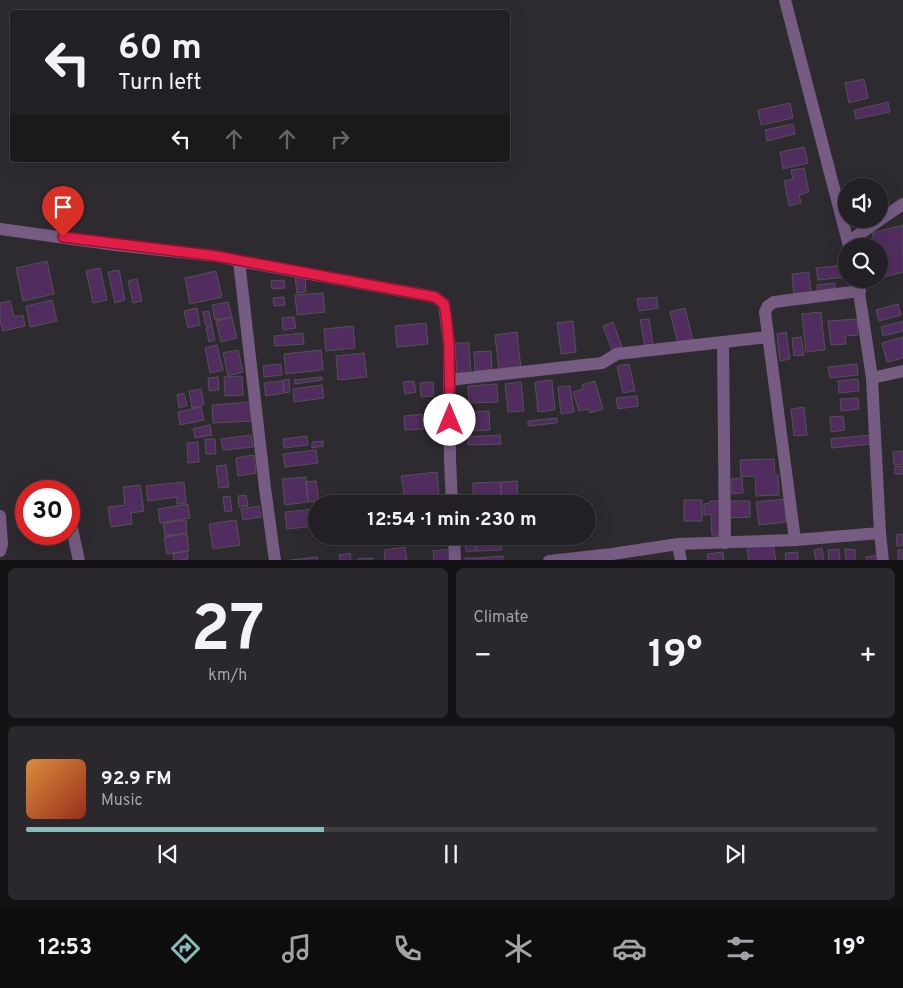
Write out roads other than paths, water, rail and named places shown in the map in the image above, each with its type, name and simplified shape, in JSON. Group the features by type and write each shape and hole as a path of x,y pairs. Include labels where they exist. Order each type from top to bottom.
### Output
{"street":[{"path":"785,0 846,238"},
{"path":"856,238 903,204"},
{"path":"0,229 216,256 435,297 444,304 449,344 452,495"},
{"path":"239,261 275,560"},
{"path":"795,540 765,312 768,306 774,302 843,288"},
{"path":"858,288 872,378 883,560"},
{"path":"449,380 602,363 617,354 767,337"},
{"path":"723,342 724,543"},
{"path":"872,378 903,371"},
{"path":"0,516 2,544 0,551"},
{"path":"549,560 612,554 678,544 795,540 880,533"},
{"path":"678,544 680,560"},
{"path":"76,545 79,560"},
{"path":"455,545 456,560"}]}
